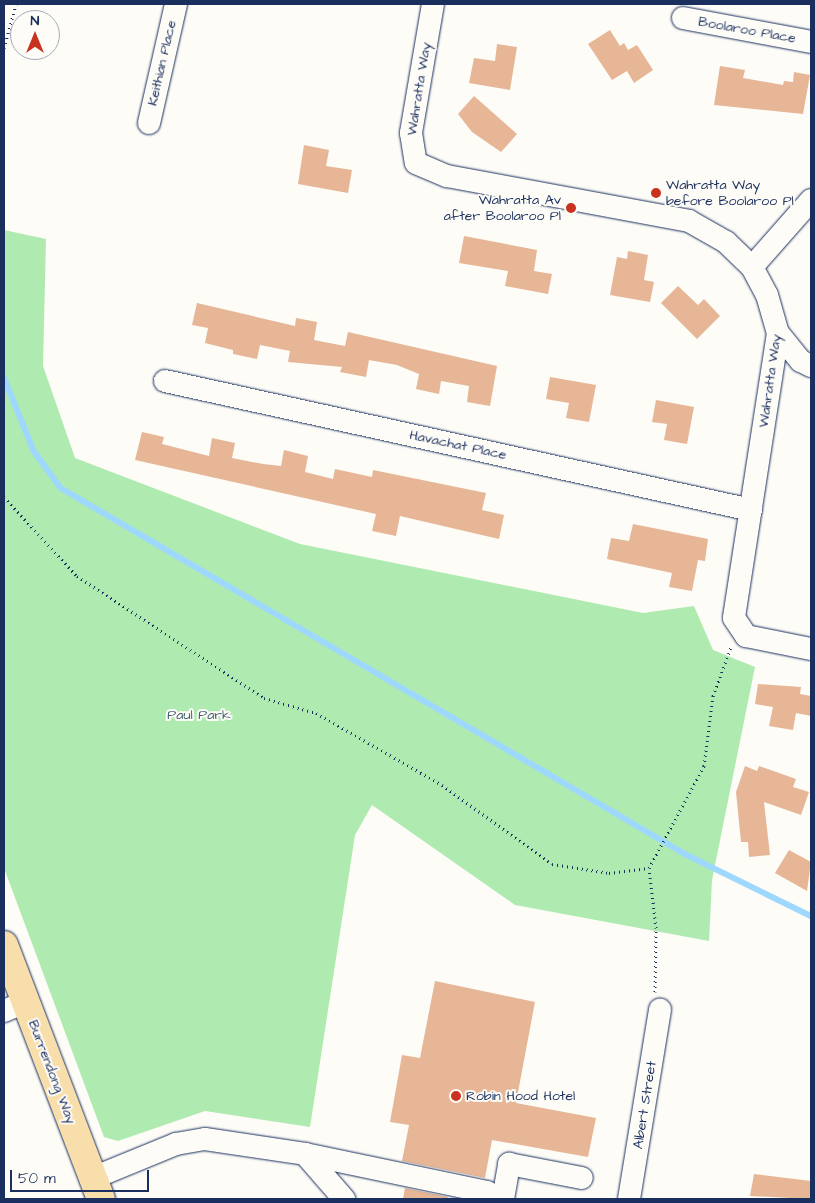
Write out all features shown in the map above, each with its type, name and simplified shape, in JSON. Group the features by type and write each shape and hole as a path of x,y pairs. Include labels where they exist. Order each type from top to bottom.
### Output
{"main road":[{"name":"Burrendong Way","path":"4,945 14,1007 97,1188"}],"street":[{"name":"Keithian Place","path":"149,123 176,4"},
{"name":"Wahratta Way","path":"433,4 411,133 416,162 447,176 689,221 726,242 752,267 767,295 778,333 751,510 734,606 737,628"},
{"name":"Boolaroo Place","path":"683,18 811,42"},
{"path":"752,267 811,200"},
{"path":"778,333 801,360 811,366"},
{"name":"Havachat Place","path":"165,381 751,510"},
{"path":"737,628 758,640 811,649"},
{"name":"Albert Street","path":"629,1199 660,1010"},
{"path":"97,1188 176,1144 204,1139 306,1154 487,1192 497,1199"},
{"path":"306,1154 344,1199"},
{"path":"503,1199 509,1164 582,1178"}],"path":[{"path":"4,48 16,4"},
{"path":"4,497 77,576 264,698 316,713 442,785 552,864 609,873 649,868"},
{"path":"660,1010 652,982 656,928 649,868 704,766 713,696 737,628"}],"green space":[{"name":"Paul Park","path":"4,230 46,239 43,366 75,458 300,544 643,613 694,606 713,650 755,667 712,880 709,941 515,905 372,805 355,835 310,1127 205,1111 118,1141 104,1137 4,868"}],"building":[{"path":"610,30 620,46 624,43 628,50 637,45 653,70 634,83 627,71 612,80 588,44"},
{"path":"497,44 517,47 510,90 469,83 474,58 495,61"},
{"path":"720,66 745,70 743,78 783,85 784,81 793,82 794,72 810,75 803,114 714,105"},
{"path":"474,96 517,134 501,152 472,132 458,114"},
{"path":"304,145 329,150 326,166 352,170 348,193 298,184"},
{"path":"464,236 537,250 534,271 552,274 548,294 505,286 508,271 459,263"},
{"path":"628,251 648,255 644,280 654,282 650,302 610,295 617,257 627,259"},
{"path":"678,286 698,305 704,299 720,316 697,339 661,303"},
{"path":"197,303 295,326 296,318 317,322 314,340 345,346 348,332 497,366 490,406 467,402 469,386 441,381 439,394 416,389 419,374 397,365 369,360 366,377 340,372 342,367 288,362 290,351 260,345 257,359 233,354 233,350 205,343 208,328 192,325"},
{"path":"550,377 596,385 589,422 566,418 569,403 546,399"},
{"path":"656,400 694,407 687,444 664,440 667,424 652,422"},
{"path":"142,432 164,437 162,444 209,456 212,438 235,443 232,458 263,464 281,466 284,450 308,456 305,472 333,479 335,469 372,477 373,470 486,493 482,510 504,515 499,539 400,516 396,536 372,531 376,514 135,460"},
{"path":"633,524 708,539 705,561 698,560 692,591 669,587 672,573 607,559 611,538 629,541"},
{"path":"758,684 801,687 800,694 811,696 811,716 796,713 793,730 769,726 773,707 755,704"},
{"path":"745,766 757,771 759,766 796,779 793,787 809,792 801,815 764,802 770,855 749,857 748,842 741,842 736,792"},
{"path":"789,850 811,862 807,891 775,873"},
{"name":"Robin Hood Hotel","path":"435,981 535,1002 516,1103 596,1118 588,1157 492,1140 485,1178 402,1161 409,1125 390,1122 402,1055 420,1058"},
{"path":"754,1174 811,1181 811,1199 750,1196"},
{"path":"405,1188 448,1197 447,1199 403,1199"}],"waterway":[{"path":"4,377 34,451 61,488 685,854 811,916"}],"place":[{"name":"Wahratta Way before Boolaroo Pl","path":"656,193"},
{"name":"Wahratta Av after Boolaroo Pl","path":"571,208"},
{"name":"Robin Hood Hotel","path":"456,1096"}]}
